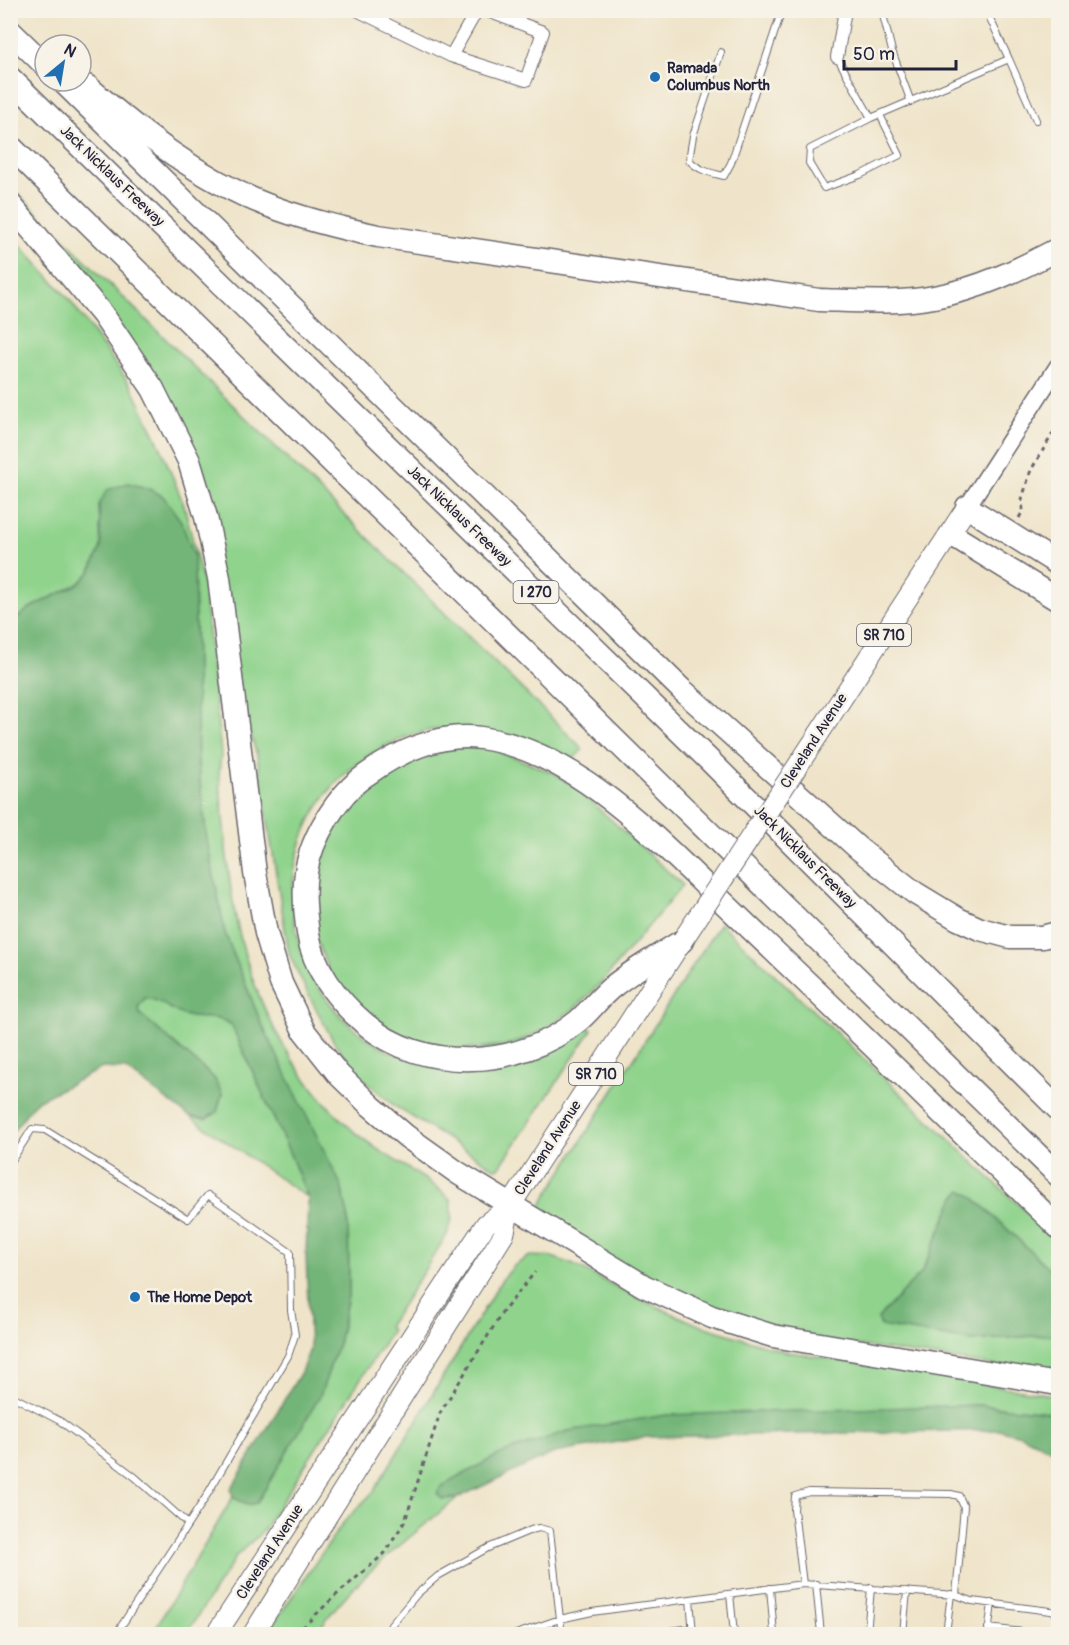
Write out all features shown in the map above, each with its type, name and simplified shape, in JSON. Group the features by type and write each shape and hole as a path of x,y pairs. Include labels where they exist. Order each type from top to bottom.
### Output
{"highway":[{"path":"10,19 33,39"},
{"path":"10,31 33,53"},
{"name":"Jack Nicklaus Freeway","path":"10,78 711,762 1059,1109"},
{"path":"93,91 136,128 207,176 265,204 317,222 378,236 819,300 874,301 932,298 966,290 1008,275 1059,249"},
{"path":"74,93 681,689 859,849 915,893 980,929 1010,937 1042,937 1059,933"},
{"path":"10,146 1059,1175"},
{"path":"10,204 103,315 153,389 189,461 206,517 219,578 255,873 266,933 281,983 304,1031 339,1075 406,1136 459,1173 644,1286 712,1317 773,1336 1059,1384"},
{"path":"967,507 1059,564"},
{"path":"951,534 1059,600"},
{"path":"682,941 612,987 577,1022 541,1043 514,1053 482,1059 422,1054 392,1042 367,1026 345,1006 326,981 310,945 304,907 306,869 320,832 337,803 360,778 387,760 419,745 445,739 478,737 535,754 584,781 651,833 1059,1227"}],"main road":[{"name":"Cleveland Avenue","path":"216,1635 486,1224 510,1206 1059,366"},
{"name":"Cleveland Avenue","path":"253,1635 504,1233 510,1206"}],"street":[{"path":"451,56 477,10"},
{"path":"359,11 451,56 526,80 543,32 484,10"},
{"path":"837,57 842,12"}],"lane":[{"path":"721,52 693,136 688,160 695,167 706,172 724,176 731,163 782,10"},
{"path":"894,10 883,15 892,51 911,102"},
{"path":"986,10 1036,120"},
{"path":"837,57 871,118"},
{"path":"880,115 900,155 860,176 824,188 809,163 810,149 871,118 1009,59"},
{"path":"10,1163 32,1129 45,1130 188,1219 208,1195 290,1252 291,1310 295,1335 288,1356 188,1524 116,1635"},
{"path":"10,1395 60,1421 135,1477 188,1524"},
{"path":"803,1584 794,1510 795,1496 809,1492 959,1496 964,1508 946,1635"},
{"path":"387,1635 391,1625 417,1594 438,1576 488,1548 539,1528 550,1531 562,1635"},
{"path":"516,1635 560,1619 592,1612 803,1584 953,1594 972,1601 1059,1612"},
{"path":"816,1584 821,1635"},
{"path":"770,1588 774,1635"},
{"path":"867,1635 871,1588"},
{"path":"903,1635 907,1591"},
{"path":"730,1594 734,1635"},
{"path":"645,1634 693,1631 690,1599"},
{"path":"992,1603 988,1631 1041,1635"}],"path":[{"path":"1009,533 1023,511 1022,499 1031,470 1059,425"},
{"path":"296,1635 384,1552 405,1521 440,1413 502,1313 535,1272"}],"green space":[{"path":"16,192 583,749 567,766 445,729 406,737 373,753 339,779 315,812 299,848 293,887 296,927 307,965 328,1000 357,1031 373,1042 401,1056 436,1062 586,1025 592,1030 499,1168 494,1168 396,1107 364,1080 334,1042 308,994 289,954 257,755 243,711 174,409 12,197"},
{"path":"10,234 69,299 132,387 161,448 184,505 203,582 221,754 219,774 231,890 244,953 271,1023 283,1045 312,1086 350,1128 451,1200 452,1218 447,1235 388,1327 392,1330 263,1531 237,1555 186,1634 152,1634 233,1497 247,1505 338,1344 349,1291 348,1215 261,1023 225,933 207,841 198,766 196,713 99,505 101,547 90,572 80,583 30,608 11,623"},
{"path":"128,483 147,488 163,496 181,521 194,556 198,766 207,841 225,933 261,1023 341,1185 348,1215 349,1291 338,1344 320,1396 257,1503 247,1505 233,1497 231,1489 301,1372 310,1349 306,1256 308,1198 231,1024 213,1018 184,1015 151,999 145,998 138,1007 140,1014 214,1078 222,1094 217,1112 206,1119 189,1116 125,1069 102,1068 35,1102 11,1134 11,623 30,608 80,583 90,572 101,547 99,505 107,490"},
{"path":"430,747 487,747 554,773 577,789 683,885 602,982 575,1008 542,1031 509,1045 450,1050 390,1035 335,986 312,929 319,834 391,760"},
{"path":"720,923 1058,1242 1058,1277 972,1196 955,1197 922,1272 904,1293 970,1341 1058,1334 1058,1375 814,1339 658,1288 543,1216 540,1207 545,1198"},
{"path":"145,998 184,1015 213,1018 231,1024 308,1198 189,1116 206,1119 216,1113 222,1094 214,1078 139,1014 138,1007"},
{"path":"962,1190 972,1196 1058,1277 1058,1334 970,1341 881,1326 878,1318 922,1272 955,1197"},
{"path":"530,1256 552,1257 574,1265 644,1301 699,1325 783,1351 1058,1396 1058,1413 979,1405 568,1431 442,1499 457,1498 400,1545 346,1595 316,1634 266,1634 343,1523 374,1491 501,1281 515,1265"},
{"path":"979,1405 1058,1413 1058,1453 1021,1435 1001,1430 647,1437 554,1453 457,1498 442,1499 437,1493 442,1486 500,1454 568,1431 666,1415"}],"place":[{"name":"Ramada Columbus North","path":"655,77"},
{"name":"The Home Depot","path":"135,1297"}]}
